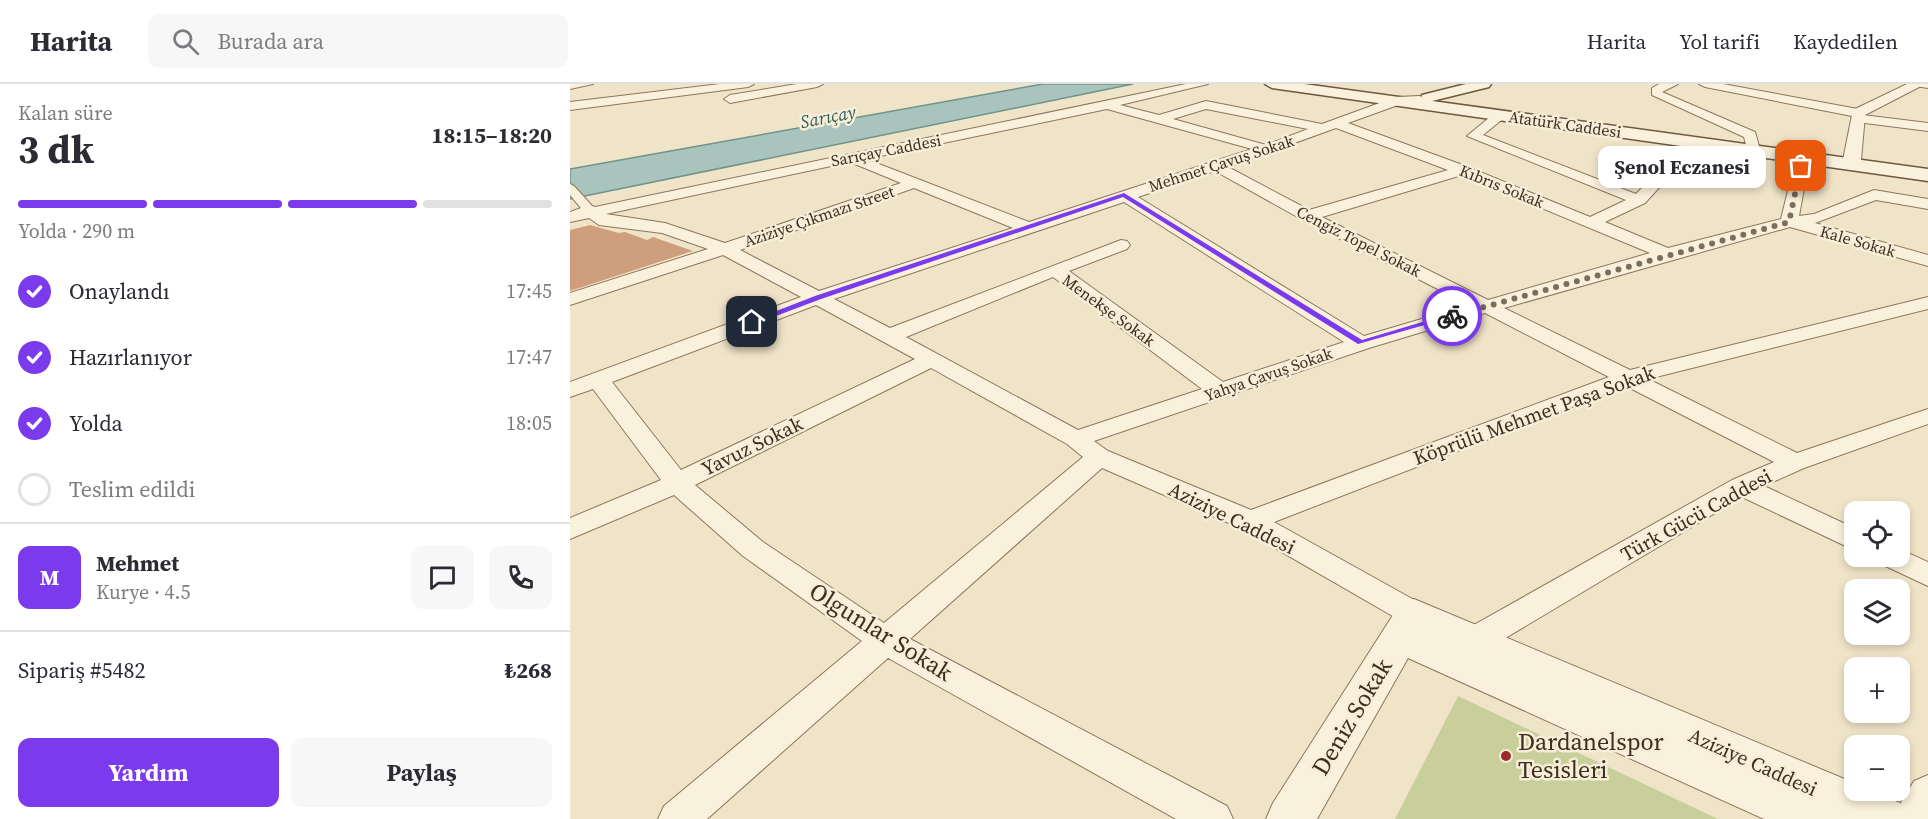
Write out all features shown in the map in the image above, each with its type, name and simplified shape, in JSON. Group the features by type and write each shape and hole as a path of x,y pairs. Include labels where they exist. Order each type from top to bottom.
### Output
{"main road":[{"name":"Atatürk Caddesi","path":"1272,84 1928,175"},
{"name":"Atatürk Caddesi","path":"1309,84 1928,170"},
{"path":"1420,100 1484,84"}],"street":[{"path":"570,86 587,84"},
{"path":"570,106 652,103 748,84"},
{"path":"720,101 817,84"},
{"name":"Sarıçay Caddesi","path":"570,217 589,210 1202,84"},
{"path":"1672,84 1658,88 1656,93 1750,135 1752,146"},
{"path":"1706,84 1928,128"},
{"path":"1763,95 1788,84"},
{"path":"1861,113 1919,84 1928,85"},
{"name":"Mehmet Çavuş Sokak","path":"584,386 818,298 1267,149 1396,101 1420,100"},
{"path":"1106,104 1163,118 1267,149"},
{"path":"1163,118 1206,105 1321,128"},
{"path":"1861,113 1928,117"},
{"path":"1852,160 1861,113"},
{"path":"1500,115 1474,136 1639,200"},
{"name":"Kıbrıs Sokak","path":"1336,123 1463,170 1667,254"},
{"path":"1592,222 1639,200 1693,142"},
{"path":"849,157 912,184 969,203 1028,228"},
{"name":"Cengiz Topel Sokak","path":"1214,165 1307,216 1795,462"},
{"path":"1789,222 1801,166"},
{"path":"1307,216 1463,170"},
{"name":"Aziziye Çıkmazı Street","path":"570,298 725,249 912,184"},
{"path":"570,188 589,210"},
{"path":"1124,195 1361,343"},
{"name":"Yahya Çavuş Sokak","path":"1088,448 1220,390 1361,343 1487,305 1667,254 1789,222 1817,218 1874,195 1928,204"},
{"name":"Aziziye Caddesi","path":"589,210 605,221 665,228 725,249 932,358 1088,448 1250,521 1407,626 1817,819"},
{"name":"Kale Sokak","path":"1789,222 1928,261"},
{"path":"1054,270 1121,245"},
{"name":"Menekşe Sokak","path":"889,336 1054,270 1220,390"},
{"name":"Köprülü Mehmet Paşa Sokak","path":"1250,521 1629,377 1928,303"},
{"name":"Yavuz Sokak","path":"570,529 677,483 932,358"},
{"name":"Olgunlar Sokak","path":"584,386 677,483 753,549 885,641 1213,819"},
{"name":"Türk Gücü Caddesi","path":"1475,640 1742,486 1795,462 1928,416"},
{"path":"678,819 885,641 1088,448"},
{"path":"1742,486 1844,535"},
{"path":"1910,566 1928,575"},
{"name":"Aziziye Caddesi","path":"1407,626 1475,640 1883,819"},
{"name":"Deniz Sokak","path":"1290,819 1407,626"},
{"path":"1911,819 1928,793"}],"green space":[{"name":"Dardanelspor Tesisleri","path":"1458,696 1718,819 1395,819"}],"water":[{"path":"1043,84 1133,84 570,199 570,169"}],"building":[{"path":"590,225 619,233 625,232 647,240 653,237 693,251 570,291 570,230"}],"way so far":[{"path":"1452,316 1667,254 1789,222 1801,166"}],"place":[{"name":"Şenol Eczanesi","path":"1801,166"},
{"name":"Dardanelspor Tesisleri","path":"1506,756"}],"route":[{"path":"752,322 1124,195 1361,343 1452,316"}],"water label":[{"name":"Sarıçay","path":"828,117"}]}
